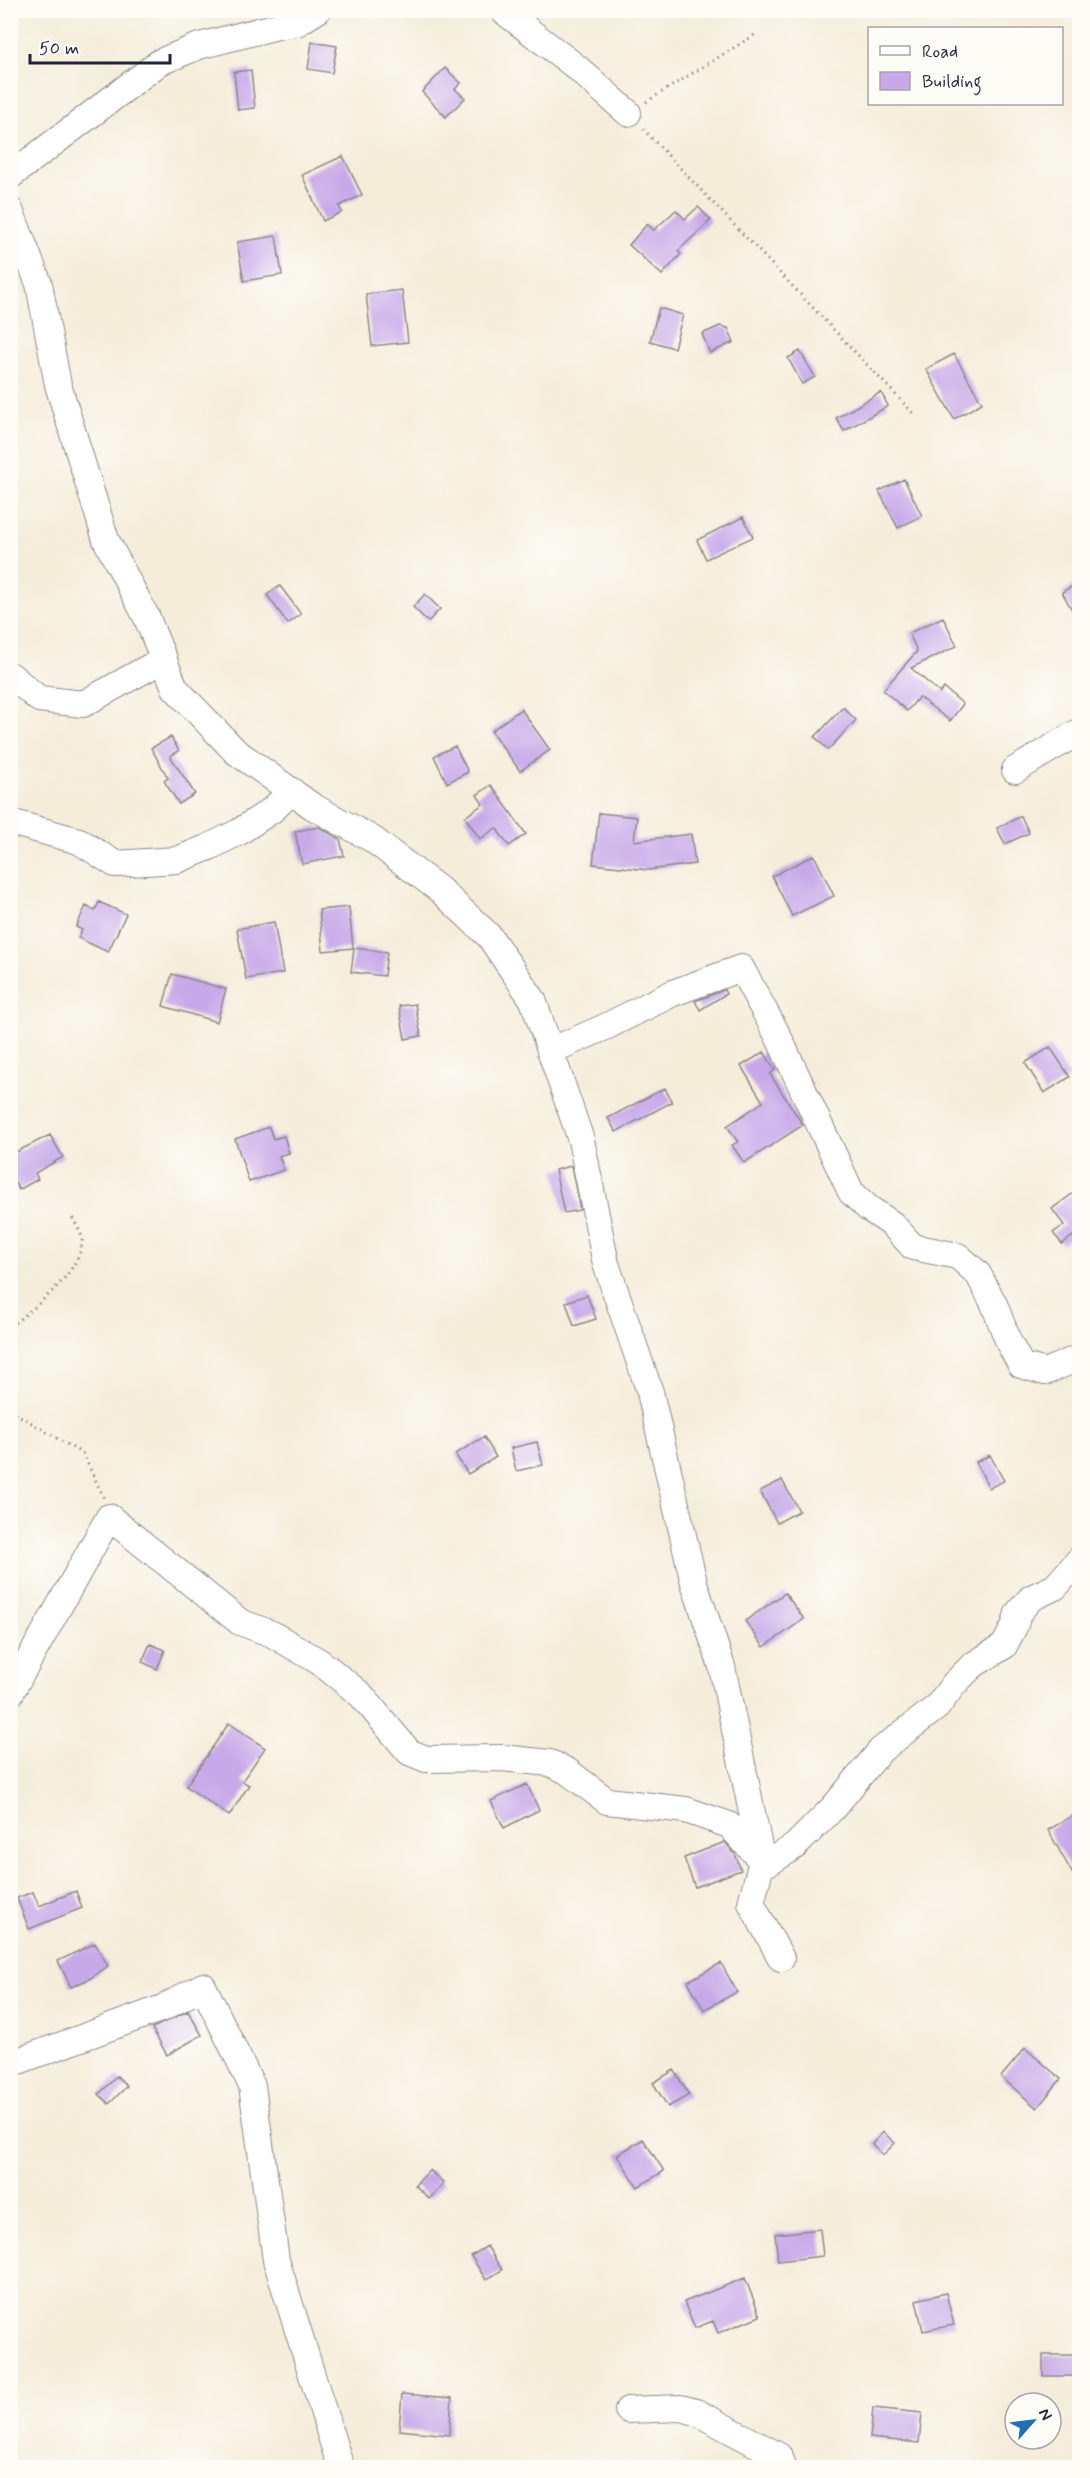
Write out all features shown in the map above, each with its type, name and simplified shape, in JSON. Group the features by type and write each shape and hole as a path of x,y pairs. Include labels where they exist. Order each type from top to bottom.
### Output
{"street":[{"path":"10,176 160,62 198,46 297,23 318,10"},
{"path":"502,10 575,66 628,113"},
{"path":"10,210 39,284 58,385 106,540 147,618 175,688 235,751 312,806 372,839 440,890 489,936 533,1000 581,1140 606,1264 620,1298 650,1392 674,1487 694,1582 722,1667 762,1861 751,1903 781,1958"},
{"path":"10,675 39,699 83,704 164,659"},
{"path":"1015,770 1080,731"},
{"path":"10,822 79,841 115,864 177,860 239,832 272,810 292,791"},
{"path":"550,1051 603,1028 673,993 741,968 777,1034 851,1192 868,1208 892,1224 913,1247 958,1256 978,1274 994,1304 1020,1365 1045,1372 1078,1360 1080,1357"},
{"path":"10,1694 109,1517 240,1622 272,1634 321,1662 360,1695 409,1752 426,1759 502,1758 550,1763 567,1771 606,1801 687,1810 729,1825 762,1861 770,1862 795,1846 860,1779 881,1750 937,1707 954,1684 973,1665 1005,1646 1018,1613 1031,1598 1055,1587 1080,1559"},
{"path":"10,2064 163,2008 203,1986 252,2086 276,2260 341,2468"},
{"path":"628,2410 681,2408 696,2412 779,2456 784,2468"}],"path":[{"path":"756,34 628,113 913,413"},
{"path":"10,1326 50,1295 79,1254 82,1237 72,1216"},
{"path":"10,1410 83,1454 95,1475 109,1517"}],"building":[{"path":"312,42 337,46 332,73 308,69"},
{"path":"445,68 461,83 455,89 465,98 446,117 422,92"},
{"path":"251,70 255,108 238,110 234,72"},
{"path":"343,156 362,195 339,206 342,212 323,221 302,175"},
{"path":"698,207 711,220 678,251 681,254 662,275 629,245 647,224 654,230 676,210 685,219"},
{"path":"276,236 282,275 244,281 237,242"},
{"path":"402,290 408,342 372,346 366,294"},
{"path":"659,308 683,315 674,348 650,341"},
{"path":"720,326 728,328 734,342 710,353 702,334"},
{"path":"800,351 815,377 802,384 788,358"},
{"path":"954,354 982,403 954,419 926,369"},
{"path":"881,392 888,406 844,431 836,418"},
{"path":"904,479 922,516 898,528 879,491"},
{"path":"743,517 753,537 706,559 697,540"},
{"path":"1080,582 1080,624 1062,592"},
{"path":"280,586 301,614 288,624 267,595"},
{"path":"425,594 440,609 428,622 413,607"},
{"path":"943,617 957,646 911,668 940,693 944,688 963,704 950,721 919,697 907,711 883,690 917,651 909,633"},
{"path":"843,707 856,720 828,750 815,737"},
{"path":"521,709 550,750 520,771 491,731"},
{"path":"171,737 179,751 170,756 195,794 179,804 164,781 168,778 151,748"},
{"path":"455,746 468,772 447,783 434,756"},
{"path":"491,785 526,834 509,846 496,828 480,839 465,817 483,804 477,795"},
{"path":"599,813 637,817 634,841 691,834 695,864 648,870 593,864"},
{"path":"1021,816 1029,833 1005,844 997,828"},
{"path":"319,827 340,839 344,856 302,864 295,831"},
{"path":"814,855 834,896 792,916 772,876"},
{"path":"99,902 126,914 108,952 78,938 82,930 76,927 86,906 95,911"},
{"path":"349,907 353,948 323,951 319,910"},
{"path":"274,922 283,973 246,979 237,929"},
{"path":"354,948 387,952 384,976 351,972"},
{"path":"172,974 226,989 217,1022 163,1006"},
{"path":"724,990 726,994 700,1010 695,1001"},
{"path":"415,1004 421,1036 405,1039 399,1006"},
{"path":"1050,1047 1070,1077 1044,1093 1025,1063"},
{"path":"764,1052 775,1070 770,1074 803,1125 744,1163 732,1145 738,1142 727,1126 763,1102 741,1066"},
{"path":"665,1088 672,1102 616,1132 608,1118"},
{"path":"269,1127 273,1139 284,1136 289,1153 279,1156 284,1170 249,1182 235,1139"},
{"path":"50,1135 63,1157 35,1173 38,1179 19,1190 10,1175 10,1155"},
{"path":"571,1166 580,1210 564,1213 555,1170"},
{"path":"1080,1188 1080,1245 1073,1236 1062,1244 1053,1233 1064,1225 1052,1209"},
{"path":"587,1295 596,1319 574,1326 566,1302"},
{"path":"484,1437 496,1457 468,1474 455,1454"},
{"path":"537,1442 543,1465 516,1471 511,1448"},
{"path":"990,1455 1004,1481 989,1488 976,1462"},
{"path":"782,1480 799,1511 777,1523 760,1491"},
{"path":"785,1593 804,1619 764,1647 745,1621"},
{"path":"150,1644 165,1650 157,1669 142,1662"},
{"path":"229,1723 265,1748 242,1781 249,1785 229,1816 186,1786"},
{"path":"527,1784 539,1810 504,1828 491,1801"},
{"path":"1080,1811 1080,1887 1048,1830"},
{"path":"725,1842 735,1854 741,1870 695,1887 684,1858"},
{"path":"76,1891 82,1908 29,1929 17,1898 33,1892 39,1906"},
{"path":"95,1943 108,1966 89,1979 71,1987 58,1961"},
{"path":"721,1963 737,1992 704,2010 688,1981"},
{"path":"188,2011 202,2035 167,2055 152,2028"},
{"path":"1025,2048 1061,2079 1037,2108 1001,2077"},
{"path":"674,2070 689,2095 668,2107 653,2083"},
{"path":"117,2076 127,2086 109,2104 99,2094"},
{"path":"883,2132 895,2143 883,2155 872,2144"},
{"path":"643,2139 664,2171 638,2187 617,2155"},
{"path":"430,2170 444,2184 429,2199 415,2185"},
{"path":"820,2229 823,2256 778,2261 775,2234"},
{"path":"487,2246 502,2270 486,2280 471,2256"},
{"path":"745,2278 760,2316 718,2333 713,2321 695,2328 684,2302"},
{"path":"946,2293 954,2325 923,2331 916,2300"},
{"path":"1043,2355 1080,2355 1080,2376 1043,2376"},
{"path":"402,2394 452,2398 449,2435 399,2430"},
{"path":"873,2408 922,2413 919,2443 870,2438"}]}
